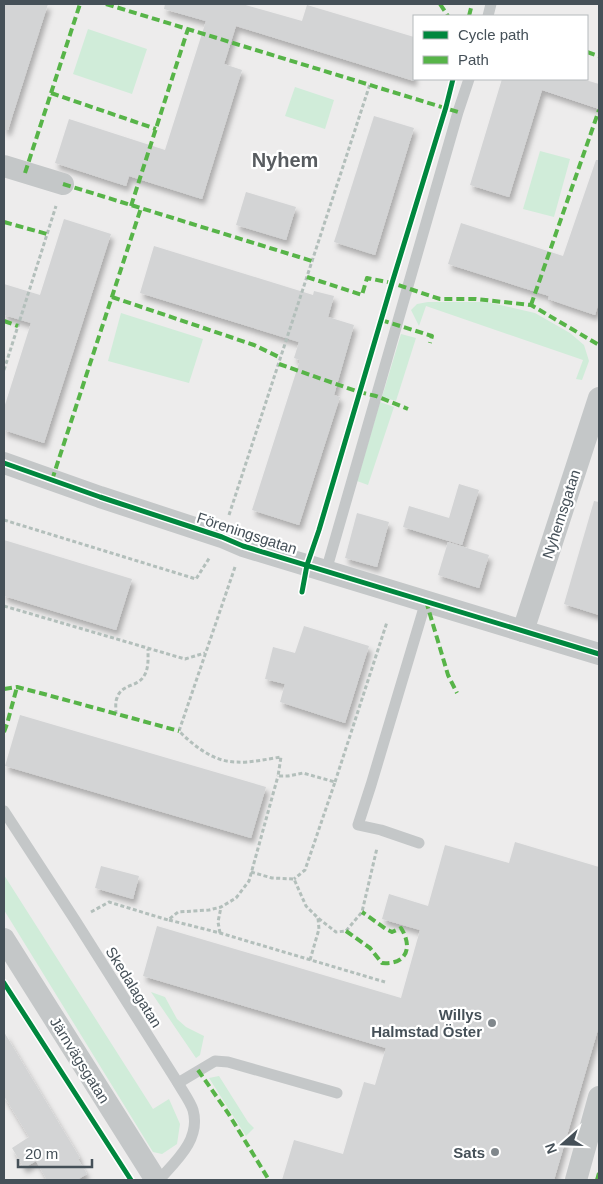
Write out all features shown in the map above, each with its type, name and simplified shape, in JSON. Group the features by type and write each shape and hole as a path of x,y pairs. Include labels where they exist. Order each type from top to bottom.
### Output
{"street":[{"path":"4,166 63,184"},
{"name":"Nyhemsgatan","path":"523,630 599,398"},
{"name":"Föreningsgatan","path":"4,463 232,542 599,654"},
{"name":"Järnvägsgatan","path":"4,939 158,1180"},
{"path":"576,1180 599,1097"}],"lane":[{"path":"326,571 469,80"},
{"path":"418,843 381,830 358,825 426,601"},
{"name":"Skedalagatan","path":"4,811 75,920 178,1083 193,1110 195,1127 190,1144 158,1180"},
{"path":"178,1083 215,1061 228,1062 337,1093"}],"path":[{"path":"168,920 178,912 209,910 221,907 236,898 249,881 278,776 281,757 237,762 215,758 195,746 179,731 205,652 232,542 370,84"},
{"path":"4,370 63,184"},
{"path":"4,520 196,579 232,542"},
{"path":"4,606 185,659 205,652"},
{"path":"252,872 272,878 294,879 305,870 387,622"},
{"path":"116,714 117,697 122,689 136,684 144,677 148,664 148,649"},
{"path":"278,776 303,773 335,782"},
{"path":"294,879 306,906 318,918 336,932 346,931 362,912 381,830"},
{"path":"75,920 109,902 385,982"},
{"path":"220,933 218,922 221,907"},
{"path":"310,960 319,929 318,918"}],"green space":[{"path":"88,29 147,49 132,94 73,74"},
{"path":"295,87 334,100 325,129 285,116"},
{"path":"540,151 570,159 554,217 523,209"},
{"path":"428,302 487,302 535,313 570,333 584,345 589,361 582,380 576,379 583,360 426,306 419,326 411,310 417,304"},
{"path":"121,313 203,339 189,383 108,361"},
{"path":"401,334 416,338 396,401 382,397"},
{"path":"380,402 394,407 368,485 357,481"},
{"path":"4,875 153,1109 169,1099 180,1124 177,1144 162,1154 153,1152 4,910"},
{"path":"151,992 165,997 177,1019 186,1027 204,1036 200,1055 196,1058"},
{"path":"219,1076 248,1122 254,1128 246,1136 209,1078"}],"building":[{"path":"4,4 48,4 8,130 4,130"},
{"path":"165,4 242,4 302,21 307,5 413,37 414,81 236,26 224,64 242,70 202,199 129,176 126,186 55,163 69,119 165,150 206,21 164,9"},
{"path":"502,80 585,80 599,84 599,109 542,90 509,197 470,185"},
{"path":"374,116 414,128 375,255 334,242"},
{"path":"596,160 599,160 599,302 595,315 548,299 549,296 448,264 461,223 563,256"},
{"path":"246,192 296,207 286,240 236,225"},
{"path":"64,219 111,234 44,443 4,430 4,408 31,323 4,315 4,284 40,295"},
{"path":"154,246 313,295 314,291 334,296 328,317 354,325 334,395 340,397 299,525 252,510 300,360 294,358 299,342 140,293"},
{"path":"459,484 479,490 462,545 403,527 409,506 449,518"},
{"path":"594,501 599,502 599,615 564,604"},
{"path":"357,513 389,522 377,567 345,558"},
{"path":"4,540 132,579 116,630 4,596"},
{"path":"448,542 489,555 479,588 438,575"},
{"path":"304,626 369,646 345,723 280,702 285,684 265,679 273,647 295,653"},
{"path":"20,715 266,787 251,838 5,766"},
{"name":"Willys Halmstad Öster","path":"515,842 599,867 599,1026 554,1180 282,1180 294,1140 343,1154 364,1082 375,1085 386,1048 143,976 157,926 401,998 420,930 382,919 389,894 428,906 445,845 509,863"},
{"path":"101,866 139,876 133,899 95,888"},
{"path":"4,1032 80,1158 78,1159 87,1174 77,1180 47,1180 36,1161 24,1168 12,1148 29,1137 4,1096"}],"marked path":[{"path":"25,173 80,4"},
{"path":"106,4 458,112"},
{"path":"440,4 447,15"},
{"path":"469,15 472,4"},
{"path":"131,206 188,29"},
{"path":"588,52 599,56"},
{"path":"51,93 156,129"},
{"path":"531,305 599,110"},
{"path":"63,184 312,261"},
{"path":"52,480 141,208"},
{"path":"4,222 47,234"},
{"path":"307,277 362,295 367,278 392,283 440,299 476,299 531,305 599,345"},
{"path":"112,297 254,345 281,358"},
{"path":"381,320 432,336 430,343"},
{"path":"4,321 18,326"},
{"path":"279,364 359,392 376,396 408,409"},
{"path":"426,601 448,675 457,693"},
{"path":"4,689 17,687 179,731"},
{"path":"4,732 17,687"},
{"path":"346,931 370,948 382,963 390,963 402,958 407,948 407,942 401,928 392,932 362,912"},
{"path":"198,1070 228,1113 269,1180"},
{"path":"597,1180 599,1173"}],"cycle path":[{"path":"302,592 307,565 453,80"},
{"path":"4,463 222,537 243,546 599,654"},
{"path":"4,983 131,1180"}],"place":[{"name":"Willys Halmstad Öster","path":"492,1023"},
{"name":"Sats","path":"495,1152"}],"district":[{"name":"Nyhem","path":"285,160"}]}
